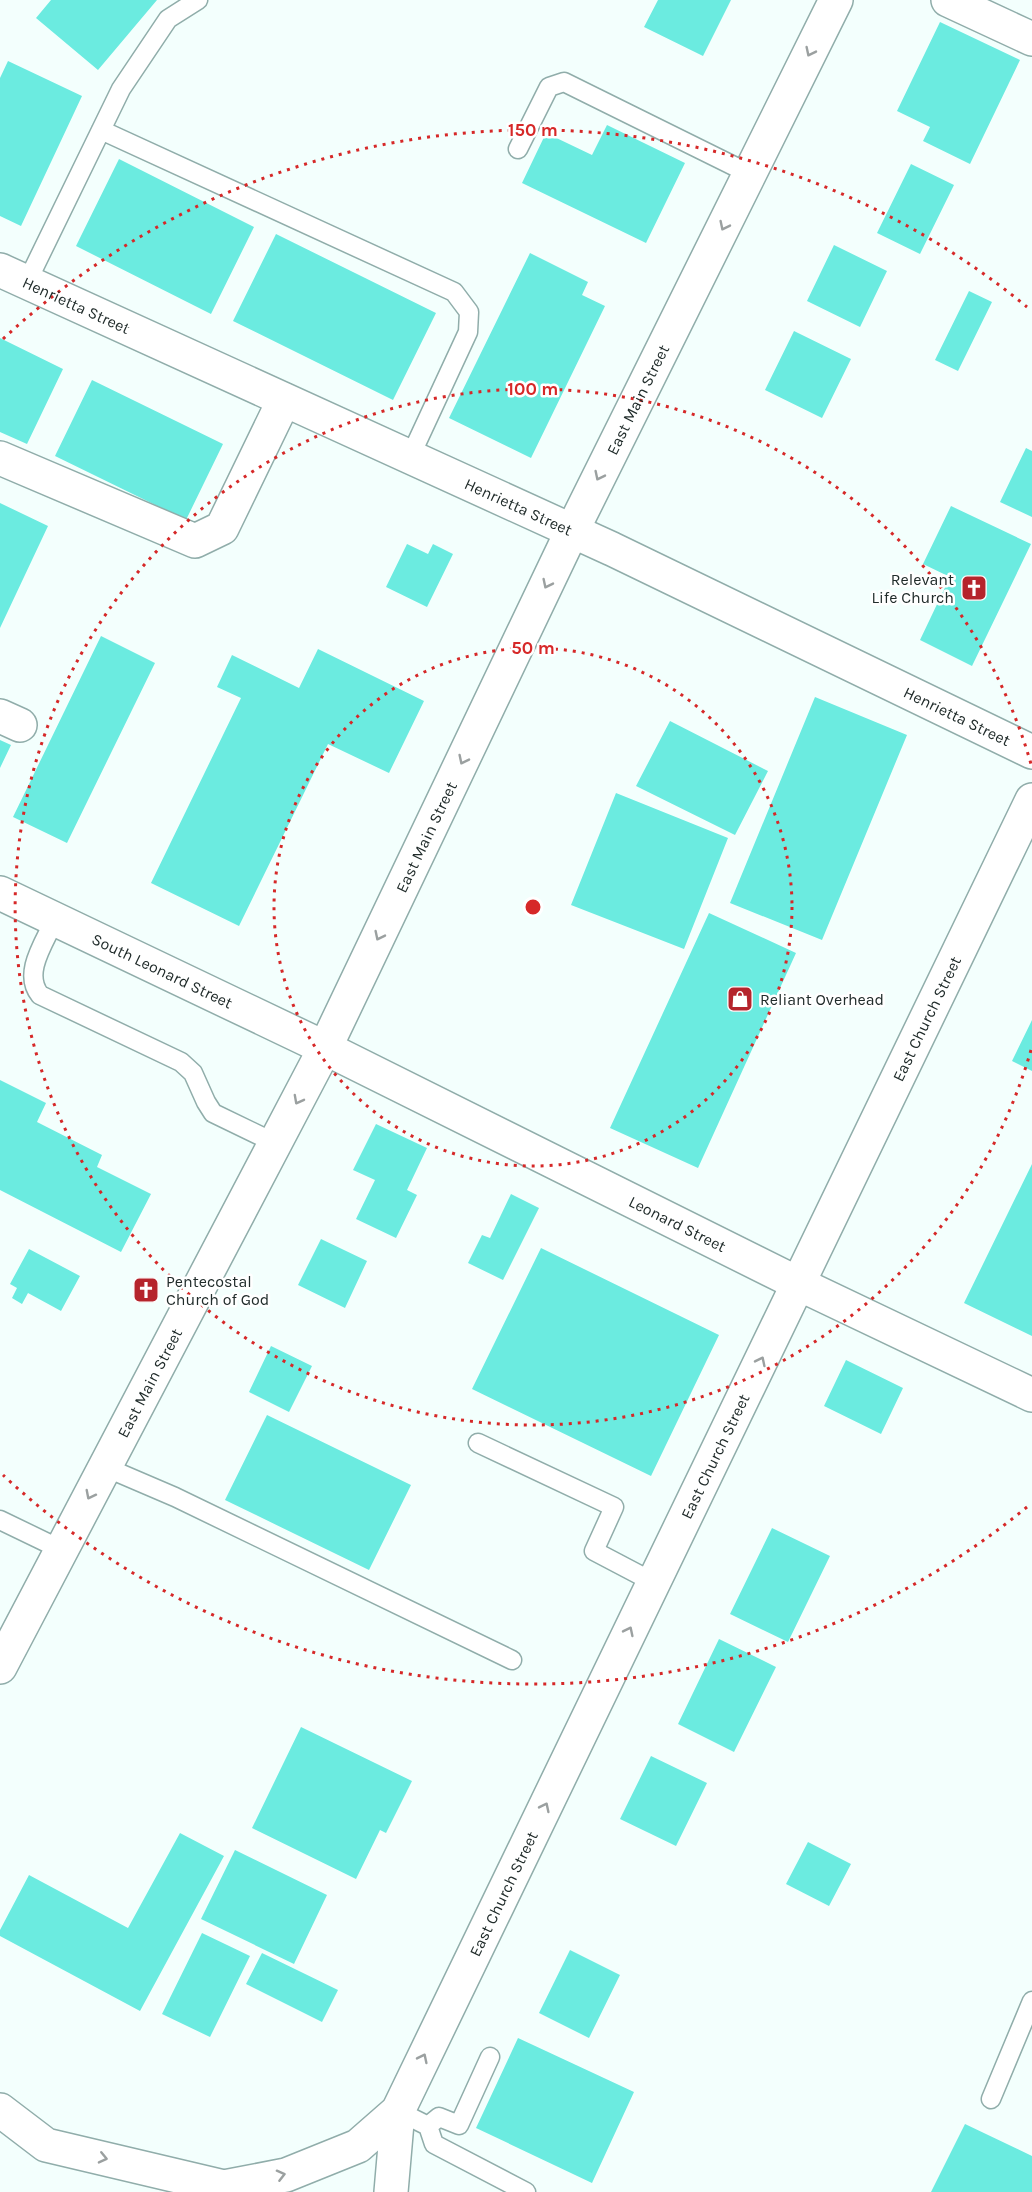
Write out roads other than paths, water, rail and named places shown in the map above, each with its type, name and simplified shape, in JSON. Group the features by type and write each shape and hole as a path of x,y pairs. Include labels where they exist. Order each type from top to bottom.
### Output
{"main road":[{"name":"East Main Street","path":"0,1667 325,1048 572,531 836,0"},
{"path":"948,0 1032,39"},
{"name":"Henrietta Street","path":"13,276 572,531 1032,752"},
{"path":"0,458 195,541 222,528 284,400"},
{"name":"East Church Street","path":"398,2111 1032,800"},
{"name":"South Leonard Street","path":"0,893 325,1048"},
{"name":"Leonard Street","path":"325,1048 799,1284 1032,1395"},
{"path":"0,2110 46,2145"},
{"path":"0,2140 46,2145 228,2190 286,2175 358,2146 398,2111"},
{"path":"391,2192 398,2111"}],"lane":[{"path":"13,276 101,130 121,89 168,19 198,0"},
{"path":"518,149 549,87 564,82 750,174"},
{"path":"101,130 454,292 469,312 468,332 410,457"},
{"path":"55,919 33,969 33,987 40,995 181,1062 193,1073 213,1113 275,1143"},
{"path":"478,1443 614,1507 594,1551 653,1582"},
{"path":"105,1467 175,1497 512,1660"},
{"path":"0,1520 62,1550"},
{"path":"991,2099 1028,2024 1032,2001"},
{"path":"428,2126 439,2117 459,2125 490,2057"},
{"path":"398,2111 428,2126 434,2144 526,2192"}],"place":[{"name":"Relevant Life Church","path":"974,588"},
{"name":"Reliant Overhead","path":"740,999"},
{"name":"Pentecostal Church of God","path":"146,1290"}]}
